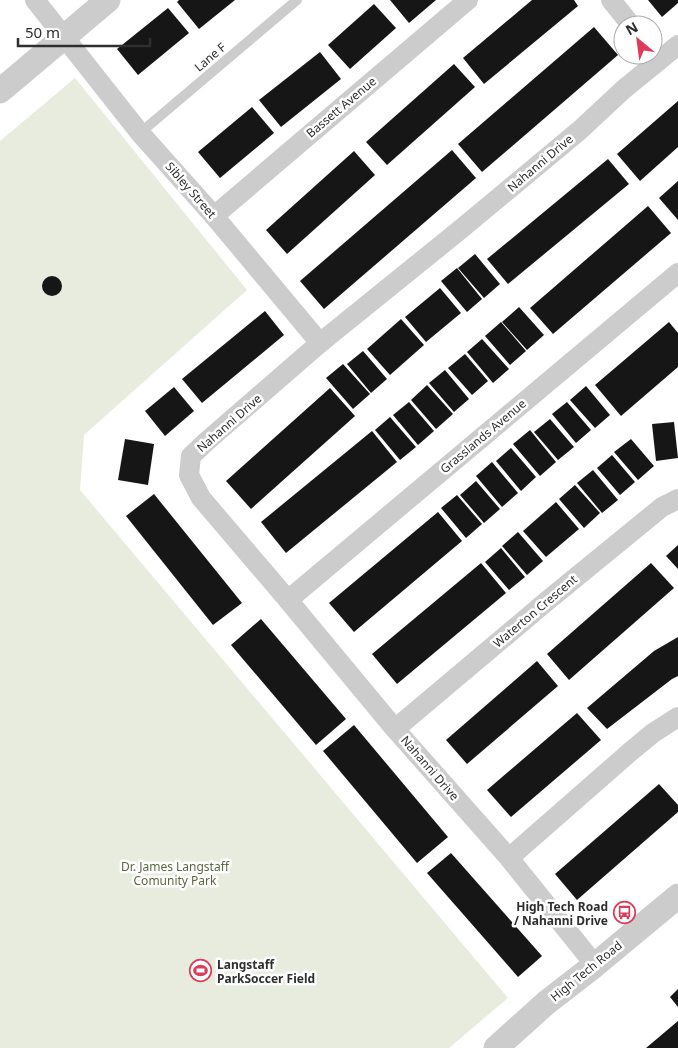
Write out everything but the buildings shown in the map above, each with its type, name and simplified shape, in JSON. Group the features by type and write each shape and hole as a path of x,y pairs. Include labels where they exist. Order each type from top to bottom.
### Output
{"street":[{"name":"Sibley Street","path":"35,0 140,133 214,216 320,343"},
{"path":"0,91 108,0"},
{"name":"Bassett Avenue","path":"214,216 468,0"},
{"path":"611,0 623,15"},
{"name":"Nahanni Drive","path":"663,52 678,45"},
{"name":"Nahanni Drive","path":"596,965 509,858 395,729 201,498 189,475 191,456 320,343 580,130 647,65"},
{"name":"Grasslands Avenue","path":"288,600 678,273"},
{"name":"Waterton Crescent","path":"395,729 651,515 678,499"},
{"path":"509,858 630,752 678,718"},
{"name":"High Tech Road","path":"496,1048 546,1003 596,965 678,896"}],"lane":[{"name":"Lane F","path":"140,133 297,0"}],"green space":[{"name":"Dr. James Langstaff Comunity Park","path":"75,78 247,290 84,435 80,490 508,998 449,1048 0,1048 0,141"}],"place":[{"name":"High Tech Road / Nahanni Drive","path":"624,913"},
{"name":"Langstaff ParkSoccer Field","path":"201,971"}]}
